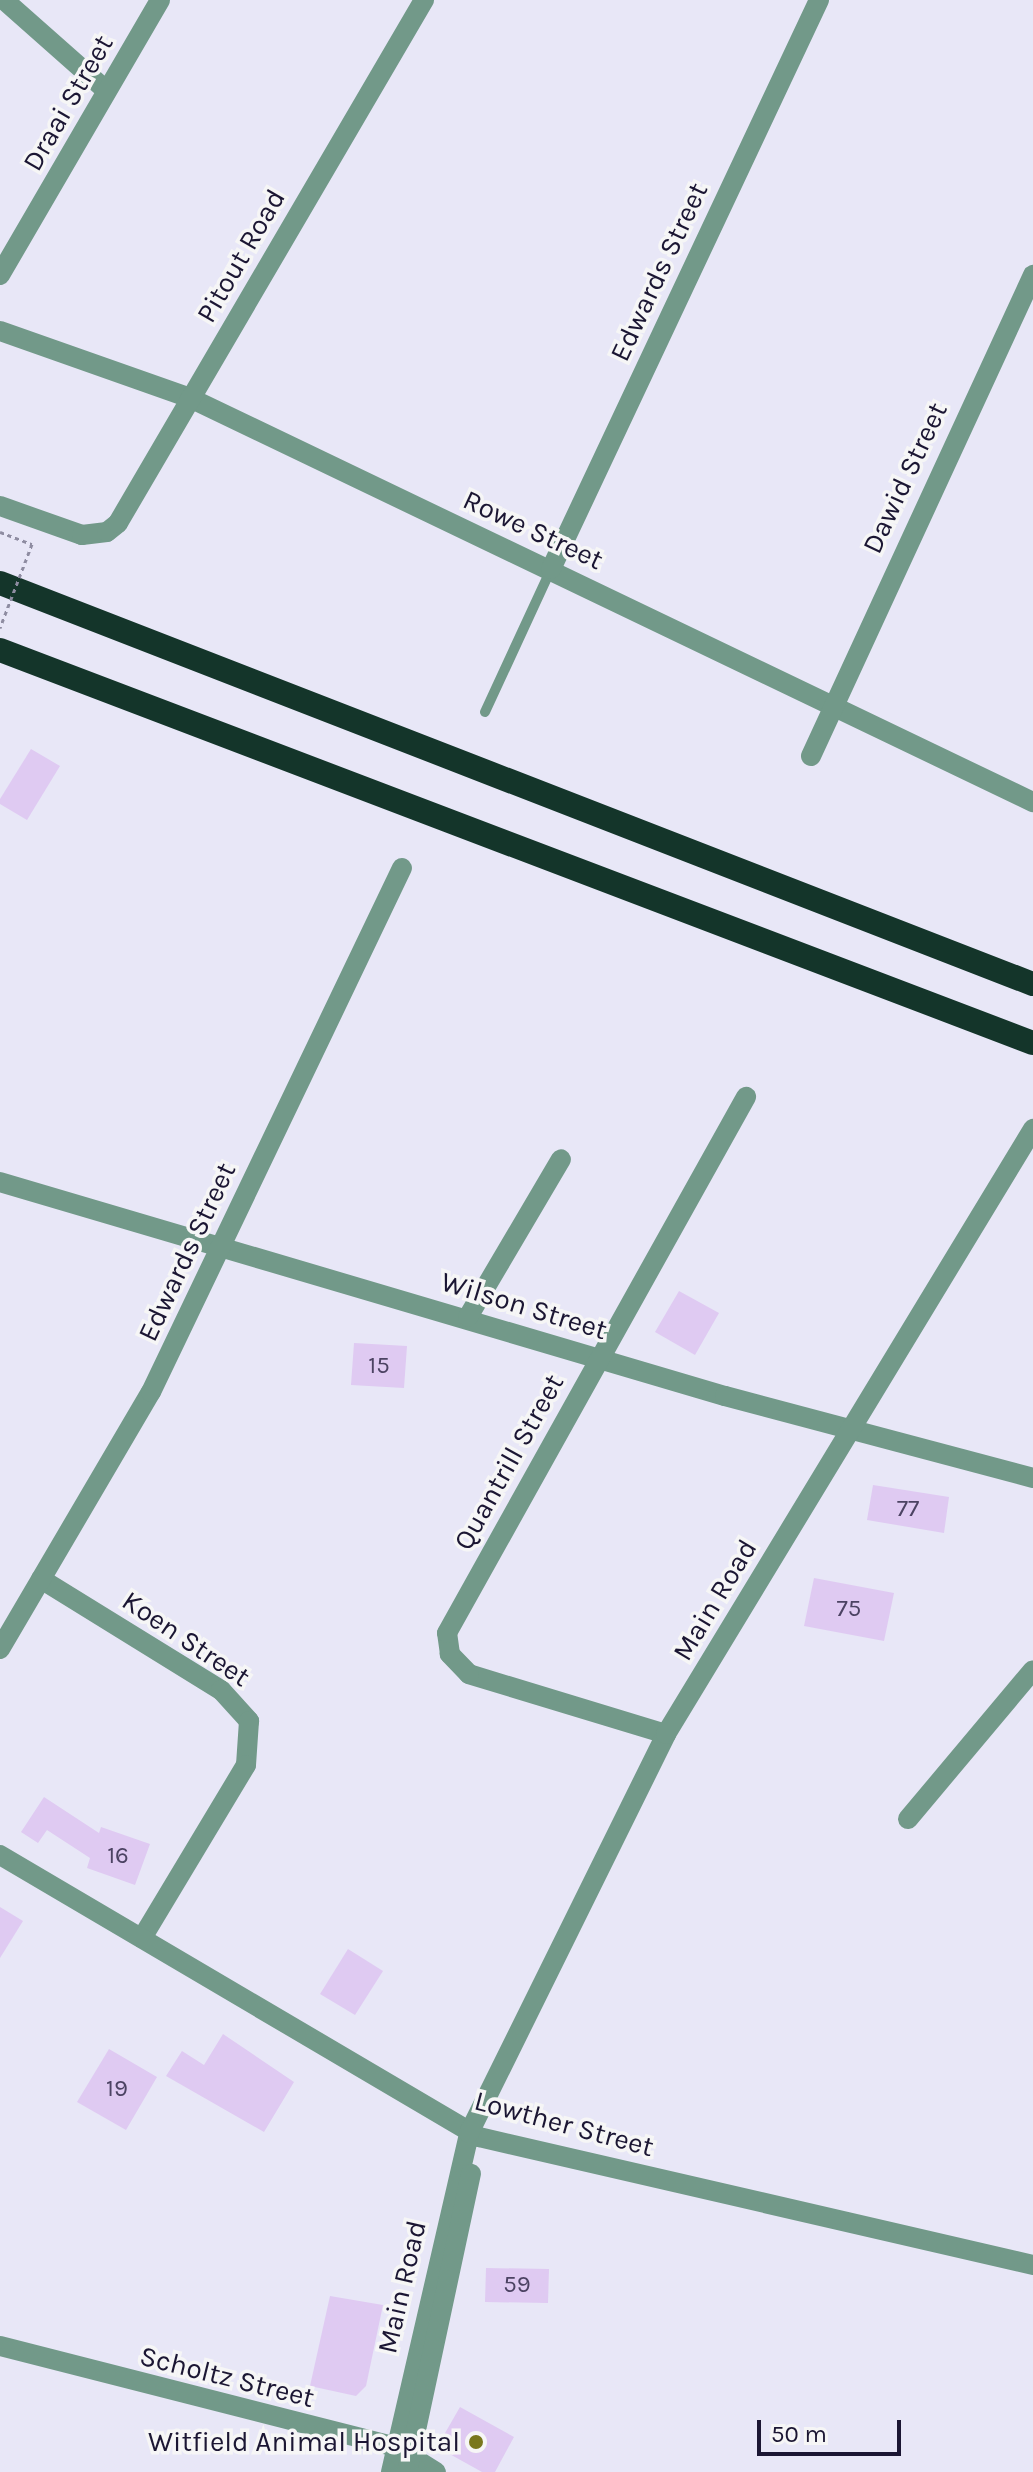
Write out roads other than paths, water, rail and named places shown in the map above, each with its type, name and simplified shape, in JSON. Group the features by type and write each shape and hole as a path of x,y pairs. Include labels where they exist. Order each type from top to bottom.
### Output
{"highway":[{"path":"0,583 1033,984"},
{"path":"0,650 1031,1042"}],"street":[{"path":"4,0 107,91"},
{"name":"Draai Street","path":"0,275 160,0"},
{"name":"Pitout Road","path":"0,506 71,532 101,534 118,523 424,0"},
{"name":"Edwards Street","path":"551,569 819,0"},
{"name":"Dawid Street","path":"811,756 1033,275"},
{"name":"Rowe Street","path":"0,331 190,398 1033,802"},
{"name":"Edwards Street","path":"0,1649 151,1392 402,868"},
{"name":"Quantrill Street","path":"666,1734 469,1674 447,1646 452,1622 746,1097"},
{"name":"Main Road","path":"391,2472 405,2457 476,2129 585,1892 666,1734 1033,1129"},
{"path":"468,1317 561,1159"},
{"name":"Wilson Street","path":"0,1182 600,1358 1033,1478"},
{"name":"Koen Street","path":"41,1579 221,1690 249,1721 251,1743 246,1765 142,1938"},
{"path":"908,1819 1033,1670"},
{"name":"Lowther Street","path":"0,1855 476,2129 1033,2265"},
{"name":"Scholtz Street","path":"0,2346 405,2457 436,2472"}],"lane":[{"path":"485,712 551,569"}],"place":[{"name":"Witfield Animal Hospital","path":"476,2442"}]}
